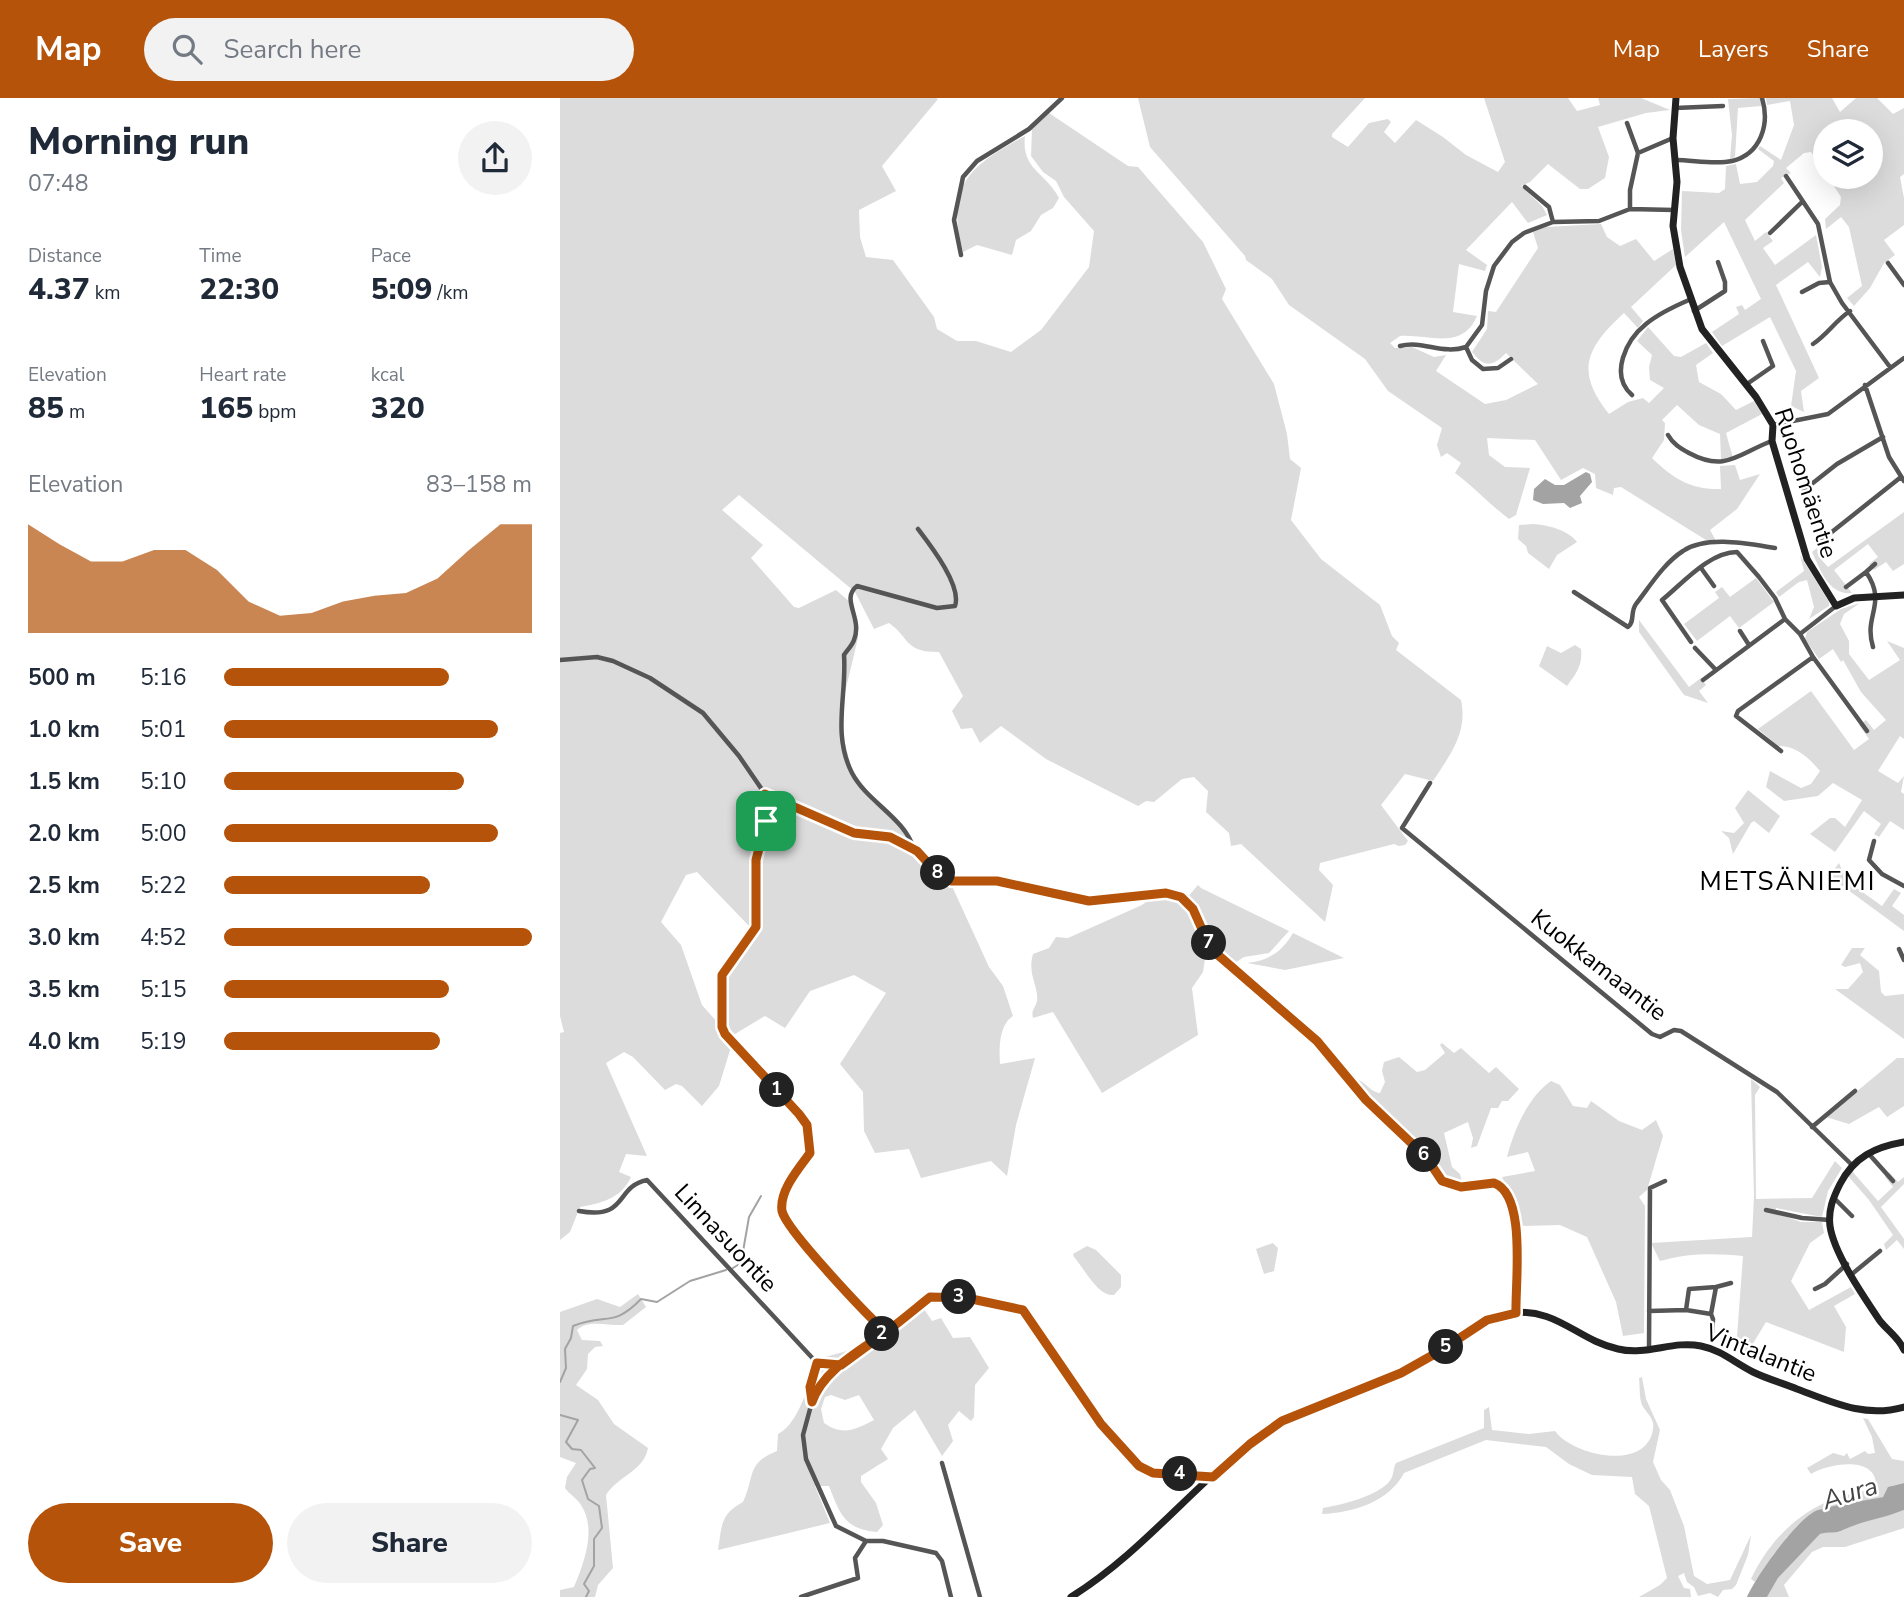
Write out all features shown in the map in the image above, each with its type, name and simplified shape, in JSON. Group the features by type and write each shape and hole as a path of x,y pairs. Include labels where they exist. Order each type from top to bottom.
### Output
{"street":[{"path":"961,255 954,220 963,177 977,161 1029,129 1062,98"},
{"name":"Ruohomäentie","path":"1676,98 1673,138 1676,160 1674,241 1689,300 1713,346 1747,384 1773,425 1772,442 1807,559 1836,606"},
{"path":"1676,160 1733,161 1752,151 1765,129 1762,98"},
{"path":"1674,108 1723,106"},
{"path":"1627,123 1638,153 1630,190 1630,209"},
{"path":"1638,153 1673,138"},
{"path":"1786,176 1818,224 1830,282 1890,367"},
{"path":"1525,187 1549,207 1553,222"},
{"path":"1770,233 1802,202"},
{"path":"1400,346 1417,344 1445,351 1466,347 1482,325 1494,266 1524,233 1553,222 1599,221 1630,209 1674,210"},
{"path":"1693,311 1724,292 1726,282 1718,262"},
{"path":"1888,263 1904,285"},
{"path":"1802,292 1819,283 1830,282"},
{"path":"1632,395 1624,385 1621,368 1632,341 1648,322 1689,300"},
{"path":"1813,344 1829,333 1836,321 1850,311"},
{"path":"1747,384 1773,366 1763,341"},
{"path":"1466,347 1472,360 1483,369 1498,369 1511,359"},
{"path":"1773,425 1828,414 1903,359"},
{"path":"1818,543 1903,479 1889,457 1865,385"},
{"path":"1668,435 1678,447 1702,460 1712,462 1731,461 1772,442"},
{"path":"1804,489 1837,464 1883,437"},
{"path":"914,849 910,836 863,789 851,772 839,727 846,677 844,655 856,636 856,616 848,597 850,592 857,586 937,608 955,606 958,599 952,582 919,529"},
{"path":"1574,592 1628,628 1632,623 1636,605 1667,565 1683,551 1709,544 1775,548"},
{"path":"1740,544 1740,555"},
{"path":"1690,642 1662,600 1701,568 1724,554 1737,552 1775,598 1785,620 1800,634 1813,657 1867,731"},
{"path":"1846,587 1875,564"},
{"path":"1701,568 1714,586"},
{"path":"1866,572 1878,596 1870,629 1873,647"},
{"path":"1800,634 1836,606 1854,598 1904,595"},
{"path":"1703,680 1785,620"},
{"path":"1740,631 1749,645"},
{"path":"1695,648 1716,670"},
{"path":"560,660 579,657 614,661 650,678 686,699 703,713 723,735 765,794 854,833 890,837 914,849 940,876 951,881 997,881 1089,901 1166,893 1186,901 1218,955 1317,1041 1366,1100 1426,1157 1442,1181 1461,1187 1494,1183 1506,1191 1516,1222 1516,1313"},
{"path":"1781,751 1736,716 1738,711 1813,657"},
{"name":"Kuokkamaantie","path":"1430,783 1402,828 1652,1034 1660,1037 1674,1030 1681,1031 1777,1092 1852,1165"},
{"path":"765,794 766,821 756,860 756,927 722,975 722,1027 725,1034 807,1125 810,1153 797,1168 785,1195 782,1210 785,1217 812,1253 886,1332"},
{"path":"1874,841 1869,860 1882,874 1903,887"},
{"path":"1899,949 1904,960"},
{"path":"1812,1127 1855,1091"},
{"path":"1904,1142 1868,1153 1852,1165 1833,1197 1827,1220 1832,1236 1852,1274 1881,1321 1904,1350"},
{"path":"1868,1153 1893,1181"},
{"name":"Linnasuontie","path":"579,1211 597,1214 608,1212 639,1183 646,1180 650,1182 817,1363"},
{"path":"1649,1351 1650,1188 1665,1181"},
{"path":"1833,1197 1852,1216"},
{"path":"1766,1210 1827,1220"},
{"path":"1852,1274 1880,1251"},
{"path":"1815,1289 1825,1284 1847,1264"},
{"path":"1686,1310 1689,1289 1731,1283"},
{"path":"1712,1339 1711,1314 1716,1287"},
{"path":"951,1597 942,1561 936,1553 883,1541 866,1541 834,1524 806,1459 803,1435 812,1402 819,1388 841,1365 934,1296 967,1298 1019,1308 1025,1312 1047,1349 1101,1424 1139,1466 1153,1473 1213,1477"},
{"path":"1649,1311 1686,1310 1711,1314"},
{"name":"Vintalantie","path":"1071,1597 1113,1569 1213,1477 1260,1436 1282,1421 1401,1373 1487,1320 1516,1313 1556,1318 1594,1341 1614,1348 1649,1351 1687,1345 1703,1346 1718,1351 1761,1376 1850,1409 1877,1412 1904,1407"},
{"path":"812,1402 810,1387 817,1363 841,1365"},
{"path":"942,1463 980,1597"},
{"path":"802,1597 858,1578 855,1558 866,1541"}],"shaded area":[{"path":"560,98 938,99 882,166 896,191 859,210 860,237 866,257 893,260 934,317 937,329 957,341 976,341 1011,352 1041,330 1089,267 1094,231 1064,197 1056,181 1043,172 1031,156 1032,129 1049,113 1128,166 1138,167 1203,242 1226,289 1222,299 1274,384 1287,434 1290,459 1301,468 1291,520 1321,559 1380,605 1392,636 1399,643 1396,650 1461,700 1463,712 1460,733 1433,781 1405,774 1381,805 1408,841 1405,845 1394,844 1320,863 1319,870 1333,885 1325,922 1241,844 1231,846 1229,833 1206,812 1208,791 1194,777 1182,779 1154,802 1146,801 1138,806 1046,759 1001,726 980,743 972,728 961,729 952,711 963,696 939,652 914,647 889,623 874,629 855,592 739,495 722,510 763,545 751,558 794,607 799,608 836,590 850,602 858,621 858,638 843,701 842,732 852,770 874,799 906,828 912,851 941,880 951,884 989,967 1003,986 1013,1016 1002,1031 1000,1064 1035,1058 1016,1125 1007,1176 991,1161 921,1178 909,1149 875,1153 864,1131 863,1092 840,1064 886,993 854,975 810,991 785,1028 765,1016 735,1034 719,1086 702,1106 682,1086 676,1084 665,1090 633,1057 624,1052 606,1063 647,1156 626,1154 619,1172 631,1177 627,1184 610,1199 580,1207 570,1232 560,1240 560,1033 564,1032 560,1016","holes":["697,872 751,928 721,973 718,1023 702,1005 681,945 661,922 686,875"]},
{"path":"1138,98 1365,98 1332,137 1348,147 1369,123 1388,119 1391,122 1384,132 1395,143 1416,120 1466,155 1498,172 1505,162 1484,98 1568,98 1577,111 1600,105 1598,98 1641,98 1670,110 1646,113 1598,127 1609,157 1605,178 1588,189 1580,189 1548,164 1530,182 1521,186 1542,206 1547,215 1528,223 1512,202 1466,250 1487,265 1485,271 1459,264 1453,312 1477,316 1463,334 1444,338 1400,336 1390,343 1395,348 1412,347 1434,357 1446,355 1436,371 1485,404 1506,400 1538,384 1506,353 1489,364 1481,361 1472,352 1487,329 1488,311 1496,312 1538,248 1533,232 1546,227 1601,224 1607,237 1620,246 1636,239 1654,261 1673,249 1676,265 1631,307 1643,321 1638,328 1624,313 1611,325 1594,349 1589,372 1591,385 1609,414 1628,402 1643,398 1649,403 1664,388 1650,380 1652,355 1637,341 1648,327 1674,356 1681,357 1706,343 1713,353 1696,365 1699,382 1721,394 1736,410 1754,401 1762,414 1726,433 1733,458 1721,459 1720,434 1699,425 1677,405 1662,420 1665,423 1664,440 1652,458 1684,482 1701,488 1721,489 1720,466 1735,465 1740,480 1760,474 1737,509 1710,530 1716,541 1706,540 1621,487 1614,488 1613,495 1596,488 1595,474 1583,468 1561,480 1535,440 1487,438 1489,455 1505,467 1530,468 1516,515 1509,519 1455,473 1461,463 1447,453 1441,457 1437,445 1442,428 1388,391 1365,359 1289,305 1272,279 1246,260 1150,147"},
{"path":"1760,98 1761,106 1738,108 1735,157 1730,159 1732,135 1728,99"},
{"path":"1766,98 1832,98 1840,112 1856,98 1877,98 1893,114 1904,108 1904,174 1900,177 1904,198 1904,225 1884,240 1895,255 1884,263 1870,288 1854,306 1847,298 1862,286 1849,227 1841,217 1826,229 1825,219 1840,205 1841,197 1836,189 1883,189 1883,119 1813,119 1813,155 1811,152 1804,153 1786,168 1791,173 1781,178 1784,183 1745,220 1755,241 1766,232 1773,241 1763,248 1775,265 1816,235 1822,267 1820,277 1808,262 1776,285 1819,378 1801,391 1804,412 1791,406 1796,371 1770,317 1722,346 1712,332 1739,314 1736,307 1742,305 1745,310 1761,299 1724,222 1685,257 1681,230 1682,191 1719,193 1725,189 1726,166 1736,164 1740,184 1757,182 1773,166 1774,161 1758,149 1760,146 1781,160 1794,125 1790,101 1767,105"},
{"path":"1025,136 1025,147 1031,164 1059,198 1053,208 1041,215 1031,231 1016,240 1012,255 977,245 963,252 958,229 957,209 960,193 976,168"},
{"path":"1586,472 1590,474 1592,482 1580,496 1582,503 1570,508 1564,503 1543,504 1533,500 1534,489 1545,479 1555,485 1564,485"},
{"path":"1904,512 1904,564 1893,571 1886,562 1874,570 1869,564 1878,557 1868,544 1834,570 1852,593 1844,593 1831,586 1812,552 1817,548 1819,557 1828,567"},
{"path":"1533,524 1557,529 1577,542 1557,555 1549,569 1528,553 1526,546 1518,539 1519,525"},
{"path":"1800,555 1829,602 1829,606 1809,619 1814,607 1807,580 1799,582 1779,597 1776,592 1804,571"},
{"path":"1756,578 1774,602 1739,628 1730,616 1697,641 1684,624 1719,598 1715,592 1722,587 1730,597"},
{"path":"1860,603 1844,614 1840,624 1849,641 1849,654 1869,680 1900,660 1887,641 1904,648 1904,739 1900,736 1878,771 1898,783 1904,776 1901,792 1904,794 1904,830 1890,821 1879,837 1874,834 1881,824 1864,811 1835,852 1810,834 1830,818 1835,818 1845,827 1862,800 1833,783 1818,796 1784,801 1766,787 1770,771 1801,788 1811,784 1820,771 1802,754 1785,746 1778,746 1758,729 1811,691 1854,750 1869,739 1859,725 1866,720 1874,730 1886,720 1861,692 1843,660 1841,662 1833,649 1819,659 1805,639 1807,632 1841,609"},
{"path":"1639,620 1689,687 1701,678 1706,685 1699,691 1708,703 1684,695 1639,632"},
{"path":"1575,645 1581,649 1581,660 1567,686 1539,666 1547,646 1561,653"},
{"path":"1748,790 1780,816 1769,833 1754,821 1751,823 1733,854 1729,838 1721,831 1734,833 1744,823 1735,808"},
{"path":"1839,863 1847,881 1882,906 1894,889 1901,893 1892,906 1904,915 1904,931 1829,876"},
{"path":"1198,885 1289,931 1269,953 1244,957 1233,964 1215,948 1187,898"},
{"path":"1169,897 1185,907 1206,952 1203,972 1192,988 1198,1035 1102,1093 1053,1012 1033,1018 1037,996 1031,968 1033,954 1049,948 1056,937 1068,938 1142,905 1146,899"},
{"path":"1293,933 1344,958 1285,970 1247,963 1274,954"},
{"path":"1852,948 1865,948 1860,955 1879,971 1881,992 1885,996 1904,994 1904,1039 1835,989 1848,989 1863,972 1860,963 1845,967 1841,965"},
{"path":"1442,1043 1454,1053 1461,1048 1489,1073 1496,1067 1519,1089 1508,1101 1502,1101 1498,1108 1491,1108 1477,1146 1471,1148 1473,1138 1468,1122 1444,1133 1452,1167 1460,1174 1462,1182 1448,1181 1426,1153 1353,1079 1380,1093 1385,1082 1382,1071 1384,1062 1399,1057 1417,1072 1425,1070 1445,1053 1440,1045"},
{"path":"1897,1058 1904,1058 1904,1106 1887,1117 1879,1107 1849,1124 1826,1117"},
{"path":"1751,1079 1760,1087 1755,1095 1756,1199 1812,1198 1835,1161 1842,1168 1828,1191 1822,1217 1776,1208 1775,1213 1801,1222 1822,1222 1824,1233 1810,1243 1791,1281 1809,1310 1851,1287 1855,1294 1834,1306 1846,1327 1844,1352 1766,1322 1746,1355 1736,1350 1743,1256 1701,1254 1660,1261 1651,1243 1752,1237 1754,1196"},
{"path":"1551,1081 1560,1085 1573,1106 1587,1108 1591,1101 1619,1121 1642,1130 1656,1120 1663,1136 1647,1190 1639,1197 1645,1206 1644,1333 1623,1336 1616,1302 1587,1237 1560,1225 1519,1226 1516,1207 1502,1177 1535,1171 1528,1152 1507,1157 1523,1115 1535,1096"},
{"path":"1852,1171 1878,1201 1893,1187 1885,1177 1889,1172 1898,1182 1904,1177 1904,1184 1881,1207 1904,1239 1904,1249 1897,1240 1886,1250 1884,1244 1893,1235 1869,1200 1848,1176"},
{"path":"1273,1243 1278,1248 1274,1271 1264,1274 1256,1249"},
{"path":"1087,1246 1096,1250 1121,1275 1121,1287 1114,1295 1097,1287 1074,1257 1073,1254"},
{"path":"638,1294 646,1307 623,1325 592,1324 577,1330 582,1340 600,1341 603,1346 595,1347 588,1354 587,1369 576,1385 598,1400 614,1424 648,1448 646,1456 636,1468 606,1495 613,1568 598,1585 595,1597 560,1597 560,1590 574,1587 585,1557 588,1525 586,1514 565,1488 567,1477 576,1463 560,1457 560,1312 597,1299 620,1307"},
{"path":"924,1309 932,1321 941,1318 953,1338 970,1337 989,1368 975,1385 974,1417 971,1421 959,1411 948,1425 953,1441 942,1456 915,1410 893,1428 881,1449 888,1459 861,1476 861,1482 876,1503 883,1525 877,1532 850,1524 840,1512 829,1486 815,1486 830,1523 718,1550 726,1516 743,1502 756,1466 777,1451 778,1434 789,1425 797,1413 815,1362 872,1344","holes":["831,1395 845,1400 859,1395 874,1420 849,1430 837,1429 824,1423 821,1409 825,1397"]},
{"path":"1642,1377 1646,1399 1660,1430 1653,1462 1661,1480 1670,1490 1684,1526 1694,1576 1707,1584 1730,1580 1751,1535 1748,1555 1736,1585 1732,1589 1723,1590 1718,1597 1710,1593 1698,1596 1694,1587 1687,1582 1684,1573 1678,1576 1684,1588 1690,1589 1691,1597 1639,1597 1667,1578 1649,1506 1635,1494 1632,1477 1592,1475 1569,1464 1546,1447 1486,1440 1404,1473 1390,1491 1369,1504 1322,1514 1323,1508 1350,1502 1379,1490 1391,1479 1396,1463 1484,1428 1484,1410 1489,1407 1492,1430 1529,1434 1555,1431 1577,1447 1608,1456 1638,1451 1648,1442 1653,1429 1651,1419 1641,1402 1639,1378"},
{"path":"1863,1418 1868,1419 1892,1459 1904,1461 1904,1483 1892,1486 1883,1497 1819,1510 1786,1538 1784,1546 1774,1554 1755,1582 1751,1579 1767,1552 1799,1519 1825,1503 1876,1487 1875,1477 1861,1466 1840,1465 1811,1474 1807,1468 1833,1453 1844,1456 1847,1453 1850,1459 1865,1451 1868,1454 1875,1453 1872,1437"},
{"path":"1904,1483 1904,1510 1840,1531 1820,1534 1778,1578 1767,1597 1747,1597 1779,1548 1810,1515 1826,1508 1883,1497 1888,1487"},
{"path":"1904,1510 1904,1528 1845,1547 1823,1547 1812,1552 1784,1585 1789,1597 1767,1597 1778,1578 1820,1534 1828,1531 1839,1532 1853,1525"}],"waterway":[{"path":"733,1268 741,1263 749,1217 761,1196"},
{"path":"560,1382 566,1368 565,1349 573,1326 623,1314 641,1299 657,1302 690,1281 726,1270"},
{"path":"560,1415 578,1420 566,1442 572,1449 581,1450 595,1468 590,1469 582,1480 588,1499 599,1506 602,1528 594,1539 594,1566 584,1584 589,1591 586,1597"}],"district":[{"name":"METSÄNIEMI","path":"1788,881"}],"route":[{"path":"766,821 756,860 756,927 722,975 722,1027 725,1034 807,1125 810,1153 797,1168 785,1195 782,1210 785,1217 812,1253 886,1332 830,1375 812,1402 810,1387 817,1363 841,1365 886,1332 890,1329 911,1314 930,1297 967,1298 1019,1308 1025,1312 1047,1349 1101,1424 1143,1469 1153,1473 1213,1477 1269,1428 1401,1373 1487,1320 1516,1313 1516,1222 1506,1191 1494,1183 1461,1187 1450,1186 1442,1181 1426,1157 1366,1100 1317,1041 1218,955 1205,936 1193,909 1181,897 1166,893 1089,901 1065,898 997,881 951,881 940,876 917,851 890,837 854,833 765,794 766,821"}],"water label":[{"name":"Aura","path":"1850,1493"}]}
